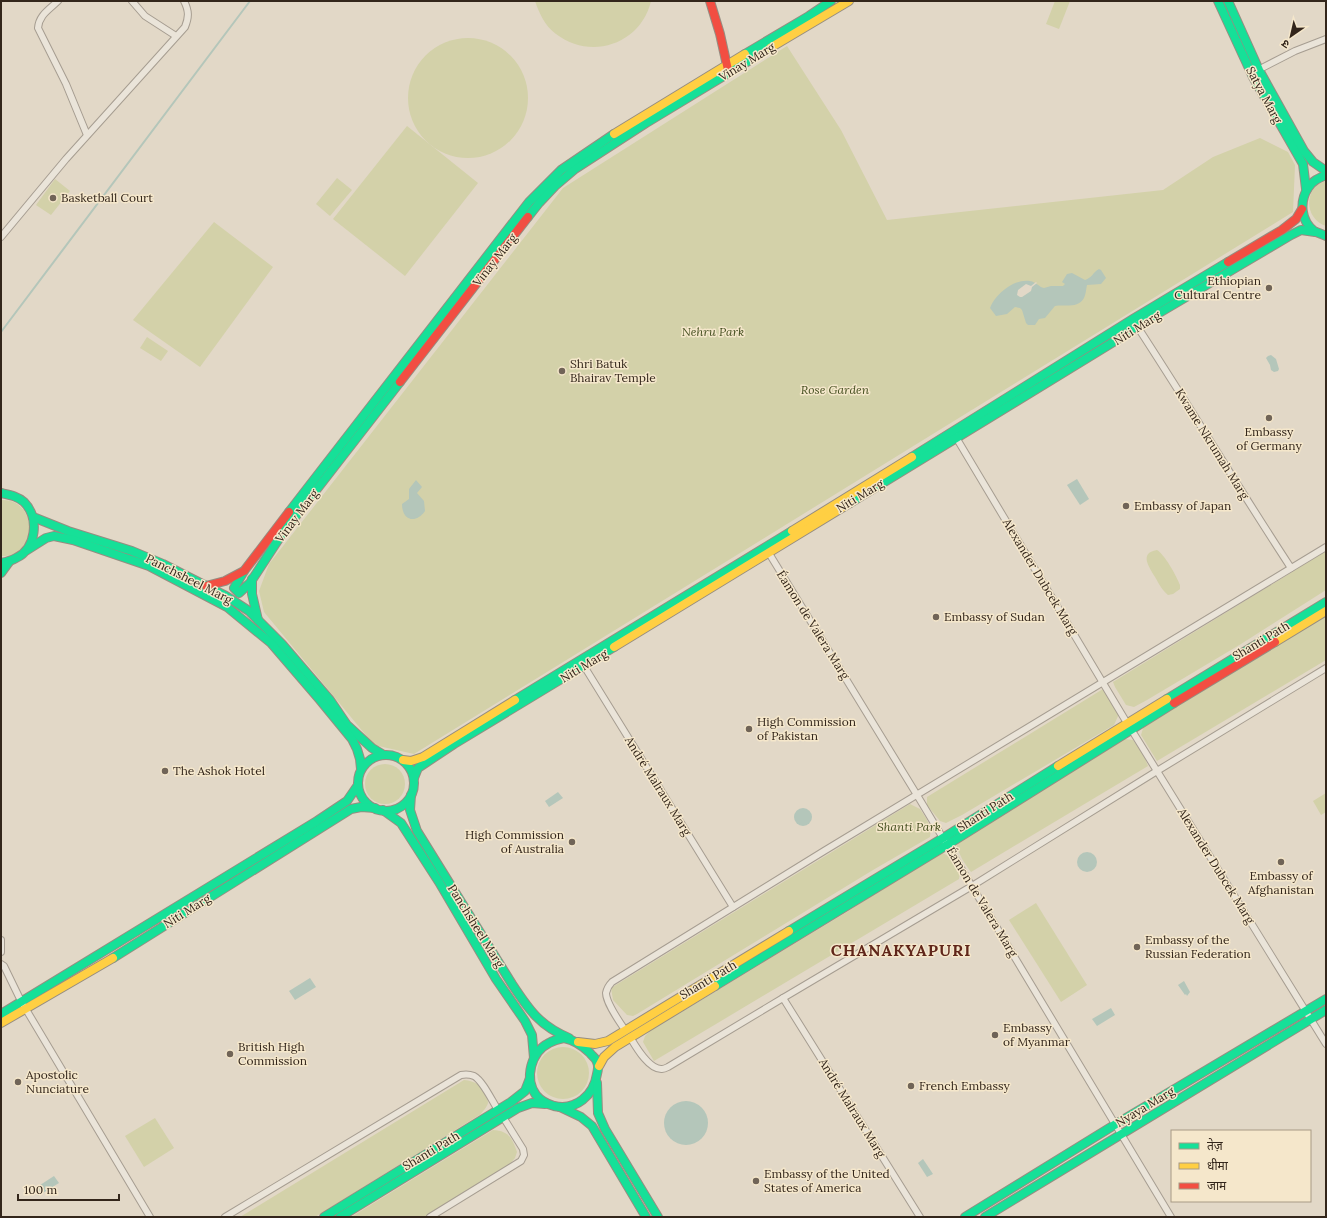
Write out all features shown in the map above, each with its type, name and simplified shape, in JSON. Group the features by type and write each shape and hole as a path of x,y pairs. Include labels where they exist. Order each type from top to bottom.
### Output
{"main road":[{"path":"710,1 720,34 728,69"},
{"name":"Vinay Marg","path":"831,1 728,69 574,169 555,186 539,203 282,534 244,590 239,592 236,591 234,588 244,571 529,202 561,170 620,130 728,69 849,1"},
{"name":"Satya Marg","path":"1218,1 1255,71 1284,132 1303,164 1306,189 1302,200 1302,209"},
{"name":"Satya Marg","path":"1228,1 1255,71 1308,158 1326,171"},
{"path":"1306,189 1314,180 1326,175"},
{"path":"1302,209 1308,224 1315,232"},
{"name":"Niti Marg","path":"403,760 411,761 423,756 767,550 954,435 1115,341 1135,323 1282,230 1296,220 1302,209"},
{"name":"Niti Marg","path":"1135,323 1290,234 1301,230 1315,232 1326,236"},
{"path":"1,493 14,496 22,501 33,517 34,534 32,542 27,550"},
{"name":"Panchsheel Marg","path":"33,517 68,531 132,551 163,564 226,596 249,611 282,644 330,700 348,725 372,748 382,754"},
{"name":"Panchsheel Marg","path":"1,572 5,563 19,557 46,538 54,536 73,540 149,566 227,607 271,643 320,700 352,739 359,754 361,769"},
{"name":"Niti Marg","path":"414,778 418,768 427,761 584,666 767,550"},
{"name":"Vinay Marg","path":"206,586 225,581 244,571"},
{"path":"252,579 252,594 258,620"},
{"name":"Shanti Path","path":"599,1066 604,1057 615,1047 630,1037 1326,602"},
{"name":"Shanti Path","path":"1129,726 1326,611"},
{"path":"382,754 393,755 403,760 410,768 414,778 414,789 409,799 401,807 391,811 369,806 362,798 358,785 358,775 361,769 363,765 372,757 382,754"},
{"name":"Niti Marg","path":"1,1023 23,1004 347,801 358,785"},
{"name":"Panchsheel Marg","path":"411,795 408,805 417,831 512,984 537,1017 554,1032 570,1038"},
{"name":"Niti Marg","path":"1,1014 121,953 351,809 361,807 379,809"},
{"name":"Panchsheel Marg","path":"379,809 401,823 442,888 496,979 525,1021 532,1035 534,1058"},
{"name":"Shanti Path","path":"578,1042 602,1044 945,841"},
{"name":"Nyaya Marg","path":"965,1217 1116,1124 1326,999"},
{"name":"Nyaya Marg","path":"985,1217 1326,1010"},
{"path":"646,1217 592,1126 578,1114 560,1107 545,1104 535,1092 530,1078 530,1070 534,1058 541,1048 548,1043 558,1039 570,1038 585,1046 596,1058 599,1066 597,1080 598,1113 605,1129 658,1217"},
{"name":"Shanti Path","path":"340,1217 500,1114 525,1091 530,1078"},
{"path":"560,1107 574,1105 586,1098 594,1088 597,1080"},
{"name":"Shanti Path","path":"324,1217 500,1114 532,1103 545,1104"}],"street":[{"path":"58,1 39,21 38,28 66,84 87,135"},
{"path":"132,1 145,16 176,36"},
{"path":"1,237 87,135 185,27 189,13 184,1"},
{"path":"1255,71 1295,51 1326,39"},
{"name":"Kwame Nkrumah Marg","path":"1135,323 1291,568"},
{"name":"Alexander Dubcek Marg","path":"954,435 1104,682 1129,726 1326,1044"},
{"path":"625,1030 609,1003 606,994 607,988 612,982 1326,547"},
{"name":"Éamon de Valera Marg","path":"767,550 1172,1217"},
{"name":"André Malraux Marg","path":"584,666 733,907"},
{"path":"630,1037 645,1059 653,1067 661,1070 668,1068 972,886 1326,668"},
{"path":"1,940 1,952"},
{"path":"1,964 4,966 23,1004 150,1217"},
{"name":"André Malraux Marg","path":"783,998 920,1217"},
{"path":"225,1217 461,1075 467,1074 474,1076 480,1081 523,1149 524,1155 521,1161 430,1217"}],"green space":[{"path":"535,1 651,1 645,16 637,28 626,37 613,44 599,47 584,46 570,42 556,34 543,19"},
{"path":"1055,1 1070,1 1059,29 1046,24"},
{"path":"468,38 480,39 491,43 501,48 510,56 518,65 523,75 527,86 527,110 523,121 518,131 510,140 501,148 491,153 480,157 468,158 456,157 445,153 435,148 426,140 418,131 413,121 409,110 408,98 409,86 413,75 418,65 426,56 435,48 445,43 456,39"},
{"name":"Nehru Park","path":"787,46 841,130 887,220 1163,190 1213,157 1260,138 1288,152 1295,165 1293,212 414,754 374,745 264,612 259,591 269,564 563,188"},
{"path":"407,126 478,183 405,276 333,219"},
{"path":"337,178 352,190 330,216 316,204"},
{"name":"Basketball Court","path":"55,179 70,191 51,215 36,205"},
{"path":"1326,181 1326,226 1313,217 1309,203 1313,190 1318,184"},
{"path":"214,222 273,267 200,367 133,320"},
{"path":"147,337 168,351 161,361 140,348"},
{"path":"1,500 13,502 22,508 27,517 29,528 27,538 22,547 13,554 1,556"},
{"path":"1157,550 1167,561 1180,585 1180,589 1173,594 1168,595 1164,591 1148,565 1148,554"},
{"path":"1326,551 1326,590 1241,644 1147,700 1134,707 1126,705 1113,682"},
{"path":"1326,615 1326,660 1157,761 1141,735 1144,725"},
{"name":"Shanti Park","path":"1103,689 1119,714 1114,725 946,823 940,821 927,805 927,797"},
{"name":"Shanti Park","path":"1124,739 1133,740 1144,756 1148,766 971,872 962,859 956,843"},
{"path":"389,764 396,767 402,773 405,784 404,792 396,801 389,804 381,804 374,801 366,792 365,780 368,773 377,765"},
{"path":"1326,793 1326,812 1321,815 1313,801"},
{"name":"Shanti Park","path":"910,804 920,809 926,818 931,828 930,837 873,870 637,1014 633,1016 627,1015 613,1000 611,988"},
{"name":"Shanti Park","path":"940,852 947,855 952,860 960,873 959,879 654,1061 643,1042 645,1036 650,1031 847,912"},
{"path":"1036,903 1087,985 1061,1002 1009,920"},
{"path":"558,1047 568,1047 582,1054 589,1068 589,1078 582,1092 568,1099 558,1099 548,1095 541,1088 537,1078 537,1068 541,1058 548,1051"},
{"path":"464,1080 472,1081 478,1084 485,1093 488,1103 481,1114 315,1217 240,1217"},
{"path":"155,1118 174,1148 144,1167 125,1136"},
{"path":"493,1130 503,1132 509,1136 517,1152 515,1158 510,1164 425,1217 351,1217"}],"shaded area":[{"path":"1099,269 1106,278 1101,284 1087,285 1085,296 1078,304 1055,306 1045,318 1039,319 1035,325 1028,325 1026,323 1020,308 1015,307 1007,314 996,316 990,308 996,297 1006,288 1018,282 1030,281 1044,288 1051,286 1063,286 1065,284 1062,282 1067,274 1072,273 1085,280"},
{"path":"1271,355 1276,359 1279,369 1278,371 1274,372 1271,370 1266,358"},
{"path":"1077,479 1089,499 1080,505 1067,485"},
{"path":"416,480 422,487 417,493 424,501 425,511 418,518 410,519 404,514 402,504 409,499 409,489"},
{"path":"558,792 563,798 549,807 545,801"},
{"path":"799,808 807,808 812,813 810,824 807,826 799,826 794,821 794,813"},
{"path":"1087,852 1094,855 1097,862 1094,869 1087,872 1080,869 1077,862 1080,855"},
{"path":"310,978 316,987 295,1000 289,991"},
{"path":"1184,981 1190,992 1187,996 1178,985"},
{"path":"1111,1008 1115,1015 1097,1026 1092,1019"},
{"path":"686,1101 698,1105 704,1111 708,1123 704,1135 698,1141 686,1145 674,1141 668,1135 664,1123 668,1111 674,1105"},
{"path":"923,1159 933,1174 927,1177 918,1163"},
{"path":"54,1176 59,1183 38,1196 34,1189"}],"pier":[{"path":"1036,282 1037,283 1032,287 1031,291 1022,297 1017,295 1018,290 1026,284 1031,286"}],"waterway":[{"path":"1,332 250,1"}],"traffic: fast":[{"path":"745,54 809,16 831,1"},
{"path":"1218,1 1253,77 1303,164 1306,189"},
{"path":"1228,1 1259,70 1304,151 1313,162 1326,171"},
{"path":"528,217 555,186 575,169 646,123 770,48"},
{"path":"289,512 529,202 561,170 614,134"},
{"path":"1326,175 1312,183 1303,199 1303,211 1306,222 1314,231 1326,236"},
{"path":"850,503 1115,341 1137,326 1291,235 1301,230 1315,232"},
{"path":"912,457 1133,319 1228,262"},
{"path":"244,571 234,588 239,593 250,583 282,534 400,382"},
{"path":"1,493 16,497 24,502 29,509 34,524 32,541 23,554 10,561 1,563"},
{"path":"33,517 68,531 132,551 163,564 226,596 249,611 282,644 330,700 347,725 372,748 382,754"},
{"path":"515,700 792,531"},
{"path":"27,550 46,538 54,536 73,540 149,566 227,607 271,643 320,700 352,739 357,749 361,769"},
{"path":"1,573 9,562"},
{"path":"252,579 252,594 258,620"},
{"path":"1167,699 1326,602"},
{"path":"414,778 418,768 454,744 614,647"},
{"path":"715,986 947,845 1174,703"},
{"path":"380,755 392,755 406,763 414,777 414,783 412,794 406,803 392,811 380,811 370,806 363,799 358,789 358,777 363,767 370,760 380,755"},
{"path":"789,931 943,838 1058,766"},
{"path":"1,1014 317,821 347,801 358,785"},
{"path":"411,795 410,810 417,831 512,984 536,1016 550,1028 569,1038"},
{"path":"113,958 351,809 361,807 375,808"},
{"path":"383,810 401,823 439,882 496,979 525,1021 532,1035 534,1058"},
{"path":"965,1217 1116,1124 1326,999"},
{"path":"985,1217 1326,1010"},
{"path":"564,1038 578,1043 590,1053 596,1059 598,1068 595,1082 588,1095 576,1104 562,1107 554,1106 542,1101 536,1095 530,1081 530,1073 534,1059 543,1047 553,1041 564,1038"},
{"path":"324,1217 511,1102 525,1091 530,1078"},
{"path":"597,1083 598,1113 605,1129 658,1217"},
{"path":"340,1217 518,1108 532,1103 545,1104"},
{"path":"560,1107 581,1117 592,1126 646,1217"}],"traffic: slow":[{"path":"770,48 849,1"},
{"path":"614,134 745,54"},
{"path":"792,531 912,457"},
{"path":"614,647 850,503"},
{"path":"1275,642 1326,611"},
{"path":"1058,766 1167,699"},
{"path":"403,760 411,761 423,757 515,700"},
{"path":"578,1042 595,1044 608,1041 789,931"},
{"path":"1,1023 113,958"},
{"path":"599,1066 604,1057 615,1047 715,986"}],"traffic: jam":[{"path":"710,1 720,34 728,70"},
{"path":"1228,262 1282,230 1296,219 1302,209"},
{"path":"400,382 528,217"},
{"path":"206,586 225,581 244,571 289,512"},
{"path":"1174,703 1275,642"}],"place":[{"name":"Basketball Court","path":"53,198"},
{"name":"Ethiopian Cultural Centre","path":"1269,288"},
{"name":"Shri Batuk Bhairav Temple","path":"562,371"},
{"name":"Embassy of Germany","path":"1269,418"},
{"name":"Embassy of Japan","path":"1126,506"},
{"name":"Embassy of Sudan","path":"936,617"},
{"name":"High Commission of Pakistan","path":"749,729"},
{"name":"The Ashok Hotel","path":"165,771"},
{"name":"High Commission of Australia","path":"572,842"},
{"name":"Embassy of Afghanistan","path":"1281,862"},
{"name":"Embassy of the Russian Federation","path":"1137,947"},
{"name":"Embassy of Myanmar","path":"995,1035"},
{"name":"British High Commission","path":"230,1054"},
{"name":"Apostolic Nunciature","path":"18,1082"},
{"name":"French Embassy","path":"911,1086"},
{"name":"Embassy of the United States of America","path":"756,1181"}],"district":[{"name":"CHANAKYAPURI","path":"901,950"}],"park label":[{"name":"Rose Garden","path":"835,390"}]}
